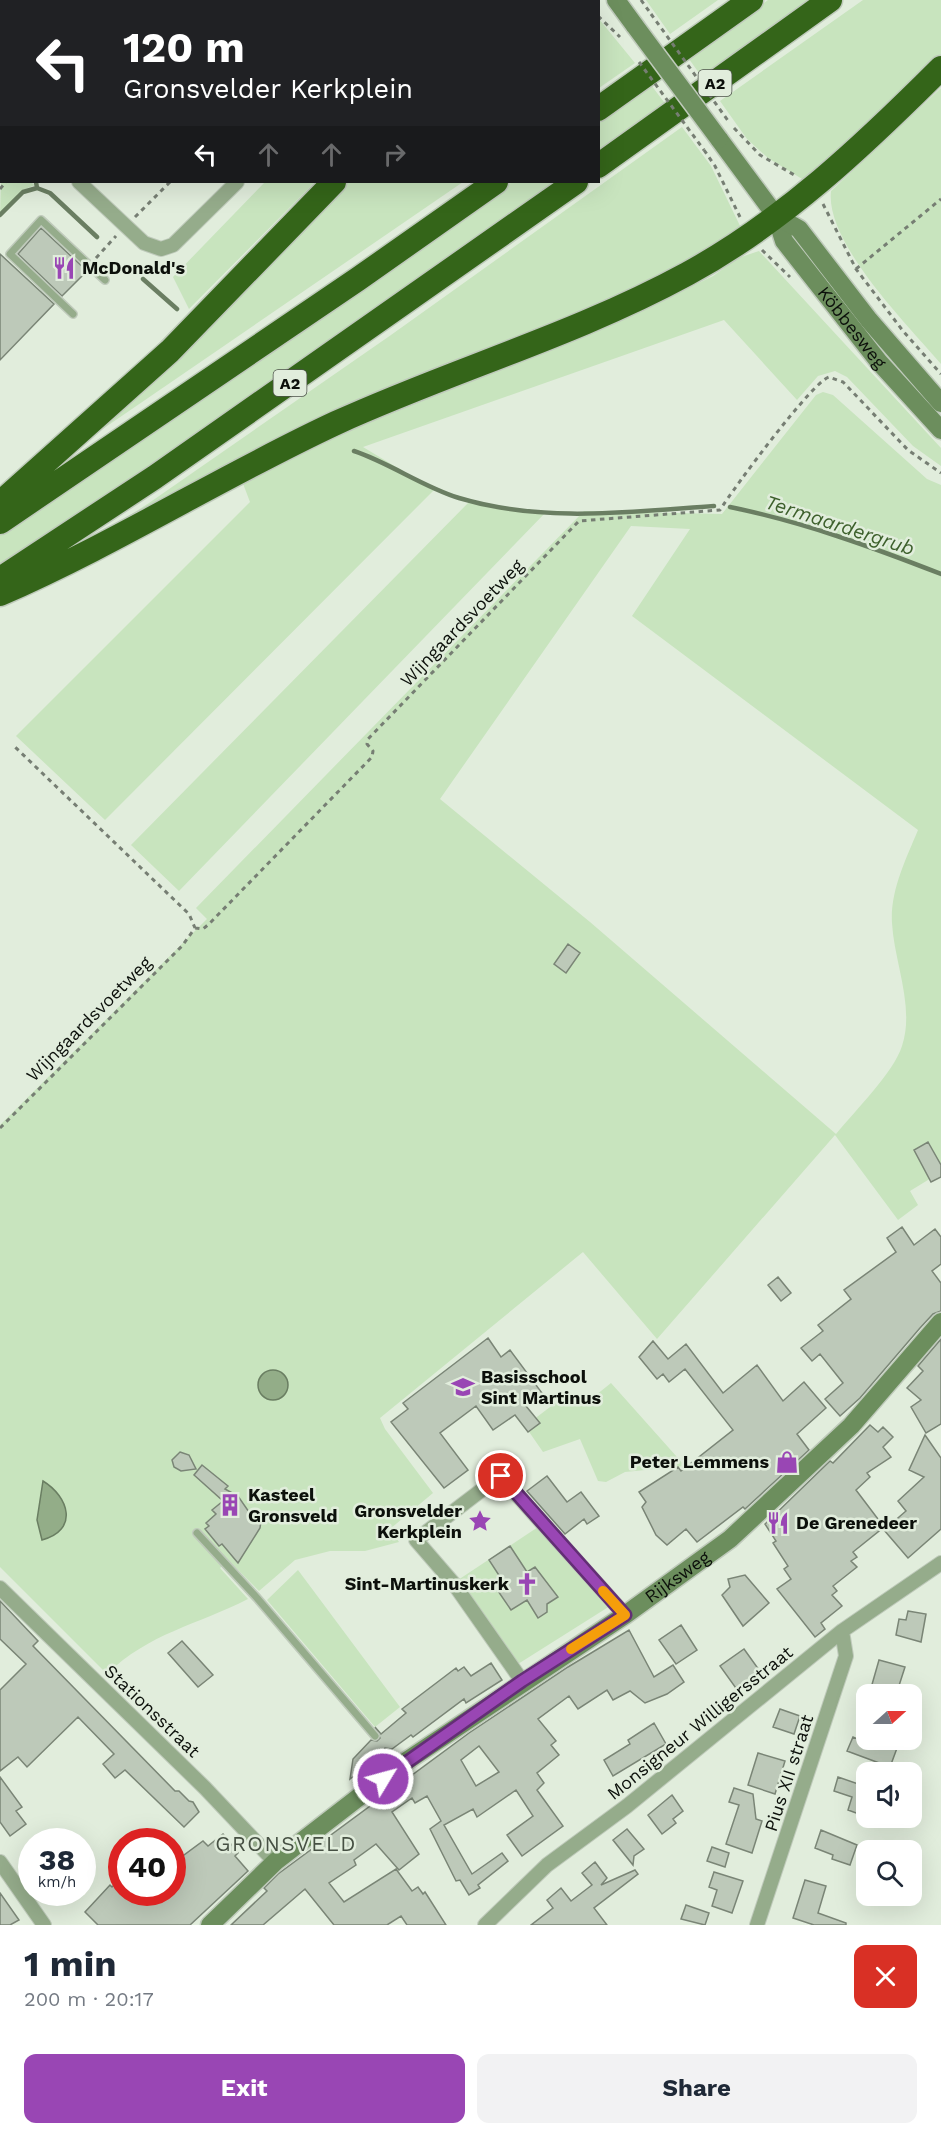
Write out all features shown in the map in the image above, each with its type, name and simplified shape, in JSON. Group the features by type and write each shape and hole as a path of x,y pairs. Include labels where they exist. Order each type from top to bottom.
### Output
{"highway":[{"name":"A2","path":"600,108 751,0"},
{"name":"A2","path":"600,165 830,0"},
{"path":"0,594 52,571 193,494 330,426 592,320 645,296 728,250 776,216 861,146 941,68"},
{"path":"0,503 170,351 333,183"},
{"path":"0,522 348,286 495,183"},
{"name":"A2","path":"0,579 155,477 575,183"}],"street":[{"name":"Köbbesweg","path":"616,0 635,26 727,134 776,216 784,241 879,362 941,430"},
{"path":"80,183 144,243 161,249 173,246 236,183"},
{"name":"Köbbesweg","path":"776,216 799,229 869,320 941,403"},
{"name":"Rijksweg","path":"210,1925 275,1862 394,1760 625,1615 730,1539 851,1426 941,1322"},
{"path":"522,1681 454,1584 416,1540 501,1476 625,1615"},
{"name":"Monsigneur Willigersstraat","path":"485,1925 548,1865 627,1806 842,1631 939,1561"},
{"name":"Stationsstraat","path":"0,1588 205,1788 275,1862"},
{"name":"Pius XII straat","path":"757,1925 846,1656 842,1631"},
{"path":"0,1862 44,1925"}],"lane":[{"path":"73,314 10,254 41,220 105,280"},
{"path":"197,1533 375,1736"}],"path":[{"path":"641,0 727,134"},
{"path":"600,18 627,46"},
{"path":"634,56 704,150"},
{"path":"941,199 856,269 903,331 941,374"},
{"name":"Wijngaardsvoetweg","path":"0,1128 182,946 195,928 203,928 209,924 372,757 373,751 367,741 579,521 720,510 794,412 821,380 829,377 837,378 908,450 941,473"},
{"path":"14,746 189,914 195,928"}],"shaded area":[{"path":"646,0 718,0 670,34"},
{"path":"768,0 821,0 704,80 689,59"},
{"path":"863,0 941,0 941,57 807,182 768,158 747,139 720,101"},
{"path":"600,20 635,63 600,87"},
{"path":"651,85 667,106 600,152 600,121"},
{"path":"941,88 941,364 890,306 854,258 841,234 833,212 831,191"},
{"path":"682,127 711,166 742,230 692,265 97,536 149,503 391,335"},
{"path":"1,183 32,183 35,185 23,190 0,215"},
{"path":"264,183 314,183 189,309 173,277"},
{"path":"338,183 462,183 75,448"},
{"path":"511,183 555,183 272,384 0,567 0,534"},
{"path":"759,251 941,448 941,466 913,446 847,377 835,371 818,376 797,400 724,320 363,447 434,490 105,820 16,736 250,502 242,481 329,439 631,316 713,276 738,258"},
{"path":"823,392 833,395 927,479 941,485 941,1172 910,1191 918,1205 898,1220 835,1135 657,1339 583,1252 380,1418 385,1429 433,1493 390,1529 399,1542 365,1551 330,1551 295,1560 259,1591 229,1561 220,1568 248,1599 157,1639 123,1660 107,1674 0,1567 0,1125 207,919 196,908 584,511 722,514 816,395","holes":["631,526 690,529 632,616 918,830 896,887 892,911 894,938 905,1000 906,1016 902,1046 891,1068 836,1134 590,922 440,799"]},
{"path":"470,501 508,510 546,512 179,891 131,845"},
{"path":"273,1370 284,1374 288,1385 284,1396 273,1400 262,1396 258,1385 262,1374"},
{"path":"611,1383 685,1466 625,1472 606,1482 598,1481 580,1439 543,1452 525,1426 558,1401 596,1395"},
{"path":"43,1481 59,1496 66,1513 61,1529 42,1540 37,1520"},
{"path":"538,1527 610,1606 518,1664 458,1580"},
{"path":"298,1570 400,1707 375,1727 267,1600"}],"building":[{"path":"41,228 87,271 62,296 18,254"},
{"path":"0,254 54,304 0,360"},
{"path":"568,944 580,953 566,973 554,964"},
{"path":"928,1142 941,1165 941,1177 931,1182 914,1150"},
{"path":"902,1227 914,1245 935,1229 941,1237 941,1264 932,1271 941,1283 941,1311 933,1314 860,1398 840,1416 825,1399 843,1383 820,1354 812,1361 801,1348 823,1331 818,1325 851,1299 844,1290 896,1252 887,1238"},
{"path":"778,1277 791,1293 781,1301 768,1285"},
{"path":"488,1338 501,1357 510,1350 542,1393 526,1406 540,1423 528,1432 515,1415 493,1430 476,1406 440,1433 468,1470 444,1488 391,1422 408,1409 403,1403"},
{"path":"941,1339 941,1424 926,1433 911,1407 921,1400 907,1388 923,1371 918,1366"},
{"path":"653,1341 668,1359 686,1344 723,1393 757,1365 783,1401 804,1382 826,1408 797,1434 809,1450 745,1509 743,1507 697,1542 686,1529 667,1545 656,1535 642,1507 646,1502 639,1492 678,1467 681,1471 733,1430 685,1369 669,1382 663,1374 657,1379 639,1357"},
{"path":"870,1425 878,1432 883,1427 893,1437 883,1447 891,1457 867,1473 870,1477 856,1490 884,1527 853,1552 857,1557 851,1561 857,1567 833,1586 837,1591 832,1595 842,1606 821,1623 825,1629 815,1637 777,1589 791,1579 784,1569 788,1566 773,1543 776,1541 765,1524 830,1461 833,1463"},
{"path":"925,1435 941,1458 941,1529 908,1558 884,1530 906,1511 898,1501 924,1477 909,1470"},
{"path":"180,1452 189,1455 196,1469 181,1471 174,1467 172,1460"},
{"name":"Kasteel Gronsveld","path":"202,1465 228,1486 225,1489 238,1496 251,1515 261,1521 260,1528 238,1563 205,1529 209,1526 206,1523 216,1514 212,1510 223,1501 194,1475"},
{"path":"547,1476 567,1502 581,1492 599,1516 587,1524 584,1519 565,1534 527,1491"},
{"name":"Sint-Martinuskerk","path":"510,1546 527,1572 535,1567 558,1597 547,1604 547,1612 538,1618 527,1600 511,1610 498,1591 506,1586 489,1560"},
{"path":"745,1575 769,1603 743,1626 722,1595 730,1587 728,1579"},
{"path":"0,1601 38,1641 33,1646 175,1791 179,1791 193,1802 199,1812 184,1827 125,1770 115,1778 103,1764 114,1754 78,1717 27,1767 18,1757 0,1771 0,1690 26,1664 0,1639"},
{"path":"908,1611 926,1614 921,1642 896,1635 899,1619 906,1620"},
{"path":"681,1625 697,1650 676,1664 659,1640"},
{"path":"629,1630 654,1677 673,1665 684,1682 667,1694 645,1703 630,1691 613,1700 607,1690 578,1709 569,1696 538,1719 556,1741 551,1745 559,1755 537,1773 544,1783 537,1790 563,1826 522,1856 507,1835 533,1816 516,1790 477,1817 473,1809 444,1825 472,1874 502,1853 508,1861 478,1885 480,1888 469,1895 460,1880 456,1881 430,1829 441,1821 427,1796 415,1803 412,1798 392,1812 419,1854 399,1870 376,1844 354,1860 356,1865 329,1883 344,1902 396,1869 412,1891 418,1887 423,1894 425,1892 446,1925 407,1925 401,1916 387,1925 334,1925 305,1889 263,1925 231,1925 267,1891 264,1888 278,1874 469,1733 568,1667","holes":["479,1746 499,1772 476,1786 461,1760"]},
{"path":"182,1641 213,1675 198,1687 168,1653"},
{"path":"744,1649 762,1674 738,1691 720,1666"},
{"path":"879,1660 905,1667 900,1684 872,1684"},
{"path":"491,1663 502,1680 466,1703 464,1699 413,1737 411,1735 392,1749 385,1748 384,1756 374,1764 375,1766 363,1774 360,1771 350,1779 353,1759 371,1740 377,1741 380,1738 375,1727 381,1734 406,1713 402,1709 456,1668 458,1671 464,1667 471,1676"},
{"path":"780,1709 800,1716 794,1734 773,1727"},
{"path":"654,1723 666,1744 613,1776 604,1760 630,1744 628,1740"},
{"path":"853,1737 856,1738 856,1750 896,1750 892,1762 877,1762 847,1751"},
{"path":"758,1753 785,1761 775,1794 748,1785"},
{"path":"0,1777 22,1807 16,1811 26,1824 10,1836 0,1822"},
{"path":"838,1777 856,1783 856,1813 848,1810 852,1797 834,1791"},
{"path":"734,1788 753,1794 756,1819 762,1821 752,1853 726,1844 739,1805 729,1802"},
{"path":"672,1795 683,1811 673,1819 676,1823 662,1834 648,1815"},
{"path":"627,1829 644,1849 634,1856 633,1865 613,1840"},
{"path":"821,1830 856,1845 850,1865 832,1859 833,1855 815,1848"},
{"path":"223,1834 238,1853 235,1856 248,1871 190,1925 98,1925 85,1912 91,1906 96,1906 96,1900 108,1887 108,1906 186,1906 186,1854 203,1841 208,1846"},
{"path":"712,1847 729,1853 725,1867 707,1861"},
{"path":"595,1862 607,1878 601,1885 635,1870 638,1874 594,1908 607,1925 531,1925 553,1908 547,1900 561,1888 571,1901 592,1885 582,1873"},
{"path":"714,1872 743,1881 732,1913 712,1906 717,1890 709,1887"},
{"path":"805,1880 826,1886 818,1913 846,1923 846,1925 814,1925 793,1918"},
{"path":"0,1893 19,1920 10,1925 0,1925"},
{"path":"686,1905 709,1913 705,1925 681,1919"}],"waterway":[{"name":"Termaardergrub","path":"36,183 37,188 50,193 97,237"},
{"path":"0,215 23,192 37,188"},
{"name":"Termaardergrub","path":"143,279 177,309"},
{"name":"Termaardergrub","path":"354,451 459,498 522,511 586,514 714,506"},
{"name":"Termaardergrub","path":"730,507 837,536 941,574"}],"slow traffic":[{"path":"571,1649 625,1615 603,1591"}],"place":[{"name":"McDonald's","path":"64,268"},
{"name":"Basisschool Sint Martinus","path":"463,1387"},
{"name":"Peter Lemmens","path":"787,1462"},
{"name":"Kasteel Gronsveld","path":"230,1505"},
{"name":"Gronsvelder Kerkplein","path":"480,1521"},
{"name":"De Grenedeer","path":"778,1523"},
{"name":"Sint-Martinuskerk","path":"527,1584"}],"district":[{"name":"GRONSVELD","path":"286,1844"}],"route":[{"path":"383,1779 522,1681 625,1615 501,1476"}]}
